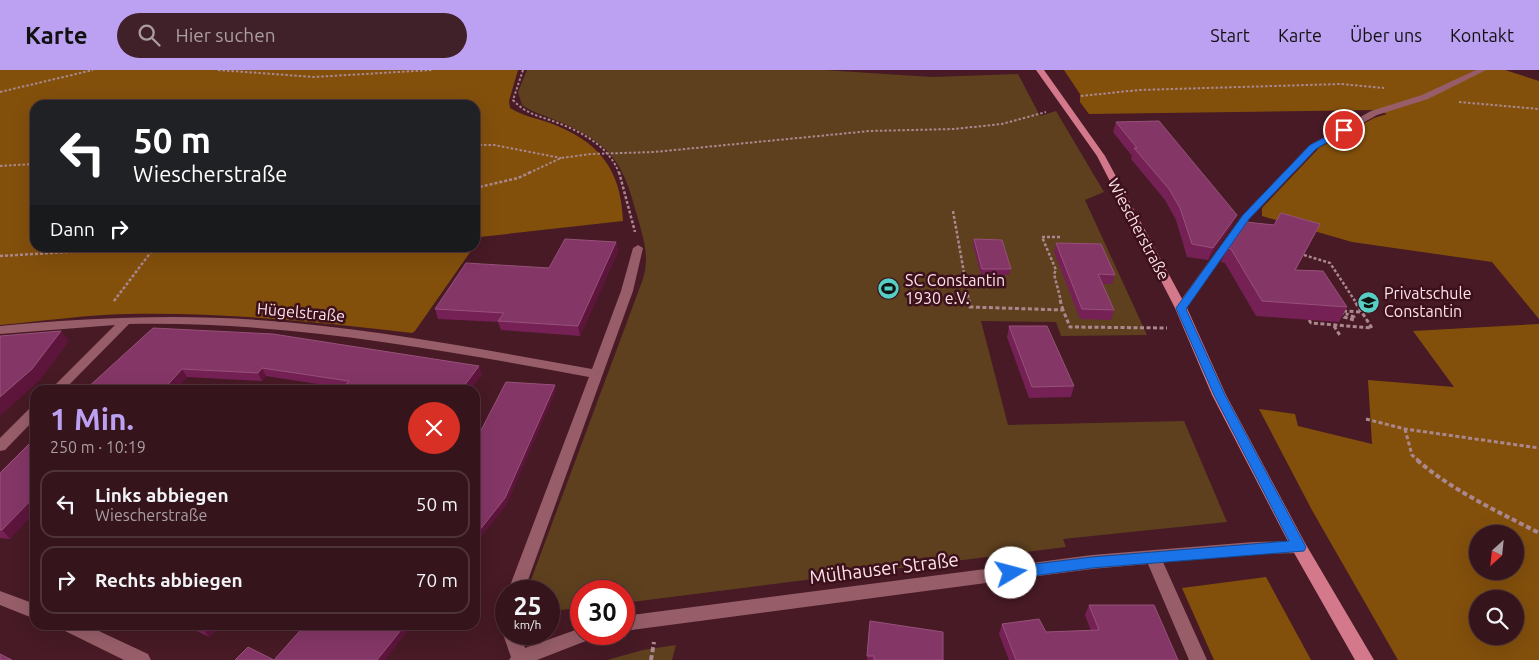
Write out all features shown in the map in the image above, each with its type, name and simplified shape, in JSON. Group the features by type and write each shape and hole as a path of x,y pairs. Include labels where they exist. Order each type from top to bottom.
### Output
{"main road":[{"name":"Wiescherstraße","path":"1040,70 1101,156 1181,308 1220,395 1299,547 1365,660"}],"street":[{"path":"1181,308 1246,217 1313,147 1374,113 1425,97 1482,70"},
{"path":"520,580 627,291 638,248"},
{"path":"61,385 127,320"},
{"name":"Hügelstraße","path":"0,330 95,321 208,320 346,332 414,341 597,374"},
{"path":"0,446 30,416"},
{"name":"Mülhauser Straße","path":"635,623 1062,566 1254,548 1299,547"},
{"path":"1154,557 1198,660"},
{"path":"0,598 30,610"},
{"path":"80,630 142,660"},
{"path":"515,645 519,659 570,640"}],"path":[{"path":"0,92 93,70"},
{"path":"218,70 255,71 293,77 432,70"},
{"path":"523,70 513,100 522,111 552,121 587,137 609,154 624,185 638,248"},
{"path":"480,187 518,178 561,158 870,131 1002,124 1063,103 1139,90 1341,84 1377,87 1466,104 1539,108"},
{"path":"480,145 494,145 561,158"},
{"path":"0,166 30,164"},
{"path":"954,211 970,307 1063,310"},
{"path":"1060,237 1042,237 1056,270 1054,274 1063,310 1070,326 1190,328"},
{"path":"0,256 84,252"},
{"path":"95,321 122,292 151,252"},
{"path":"1304,255 1330,263 1372,328 1312,324 1309,320"},
{"path":"1341,310 1344,317 1354,320 1354,316 1347,314 1335,312 1341,310 1362,312"},
{"path":"1334,325 1341,337"},
{"path":"1366,419 1405,429 1539,448"},
{"path":"1405,429 1412,455 1436,476 1481,503 1539,533"}],"shaded area":[{"path":"0,70 518,70 509,101 510,108 567,130 581,138 604,159 612,171 618,186 623,221 480,237 480,100 30,100 30,252 470,252 412,333 270,319 164,314 96,316 0,325"},
{"path":"527,70 823,70 932,77 1018,74 1040,116 1056,111 1104,192 1085,200 1147,335 1061,336 1056,322 981,321 1008,425 1184,421 1227,522 1063,539 1066,547 635,602 635,580 570,580 570,609 560,610 560,580 531,580 643,279 646,254 632,197 620,168 612,157 592,138 526,108 522,105 518,92"},
{"path":"1064,70 1505,70 1539,81 1539,319 1492,262 1352,242 1262,216 1262,208 1319,148 1374,118 1387,114 1377,110 1089,114 1080,102 1080,94"},
{"path":"1539,324 1539,660 1398,660 1313,512 1259,409 1295,414 1298,426 1372,444 1368,380 1454,387 1413,331"},
{"path":"1266,577 1311,660 1214,660 1182,588"},
{"path":"676,645 672,660 607,660 643,650"}],"building":[{"path":"1159,121 1237,215 1213,248 1192,244 1180,208 1169,189 1134,148 1137,148 1116,122"},
{"path":"1281,213 1320,224 1295,270 1323,271 1347,307 1262,301 1231,249 1227,248 1246,222 1274,225"},
{"path":"565,239 616,242 578,326 498,321 504,313 435,309 466,263 549,268"},
{"path":"974,239 1002,240 1011,269 982,269"},
{"path":"1056,243 1101,244 1115,275 1098,274 1114,310 1082,309"},
{"path":"1009,326 1047,326 1074,386 1032,387"},
{"path":"153,328 273,334 479,366 465,385 345,385 349,381 262,368 258,373 182,369 168,385 90,385"},
{"path":"61,331 32,369 0,397 0,336"},
{"path":"506,382 555,385 505,498 480,530 480,432"},
{"path":"30,443 30,501 2,530 0,530 0,473"},
{"path":"1089,605 1154,605 1178,660 1016,660 1002,624 1039,619 1046,632 1099,630"},
{"path":"870,621 943,632 943,660 874,660 874,656 867,656"},
{"path":"301,630 401,630 377,660 274,660"},
{"path":"248,647 274,660 235,660"},
{"path":"0,654 12,660 0,660"}],"place":[{"name":"SC Constantin 1930 e.V.","path":"889,289"},
{"name":"Privatschule Constantin","path":"1368,302"}],"route":[{"path":"1011,573 1092,562 1254,548 1299,547 1220,395 1181,308 1246,217 1313,147 1344,130"}]}
